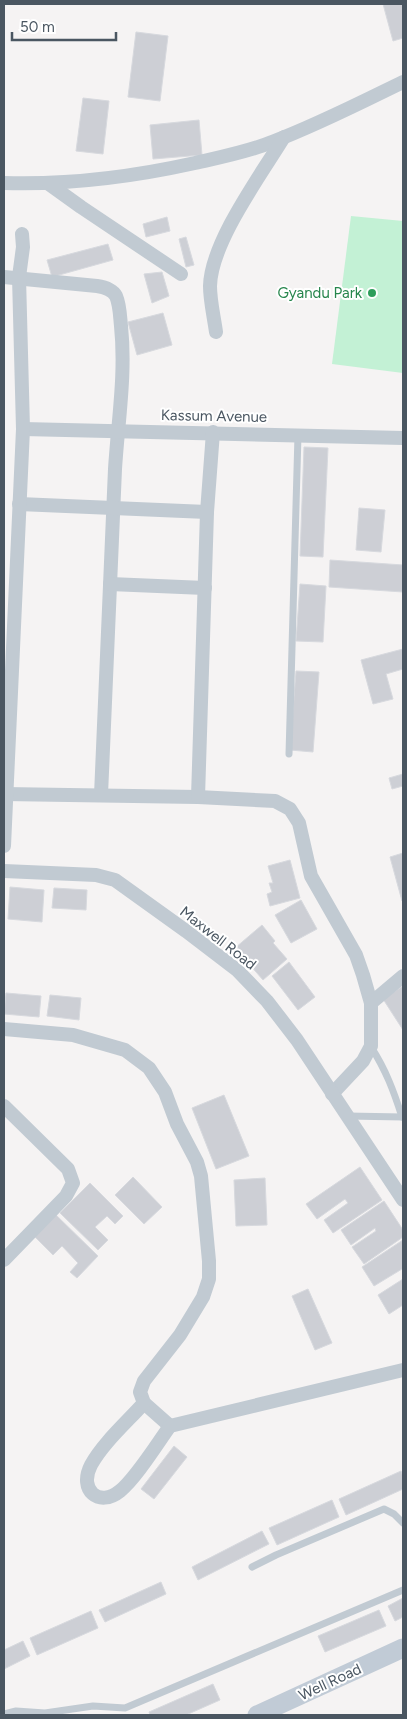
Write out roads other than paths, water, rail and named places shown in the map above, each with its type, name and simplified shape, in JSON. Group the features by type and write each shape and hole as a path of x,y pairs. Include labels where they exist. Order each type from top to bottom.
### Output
{"street":[{"path":"4,183 49,184 103,179 167,169 232,155 272,142 403,82"},
{"path":"216,332 210,287 217,254 231,224 285,136"},
{"path":"49,184 80,207 181,274"},
{"path":"4,846 9,618 19,504 23,429 19,277 23,247 22,234"},
{"path":"4,277 19,277 107,288 115,295 119,310 124,353 122,397 117,431 101,795"},
{"name":"Kassum Avenue","path":"23,429 214,432 403,438"},
{"path":"198,797 207,512 214,432"},
{"path":"19,504 207,512"},
{"path":"110,584 205,588"},
{"path":"5,794 198,797 275,801 290,809 299,823 311,876 356,955 364,975 371,1003 371,1046 363,1061 332,1094"},
{"name":"Maxwell Road","path":"4,872 96,875 115,880 237,970 267,1001 297,1040 403,1200"},
{"path":"371,1003 403,976"},
{"path":"4,1029 73,1036 125,1050 149,1068 165,1092 177,1124 197,1162 202,1184 209,1279 203,1297 180,1334 144,1381 140,1392 144,1403 170,1426"},
{"path":"4,1106 68,1169 73,1183 66,1196 4,1260"},
{"path":"144,1403 98,1453 90,1466 86,1479 88,1489 92,1493 100,1497 120,1492 170,1426 403,1370"},
{"name":"Well Road","path":"257,1715 403,1648"}],"lane":[{"path":"288,754 298,435"},
{"path":"347,1116 403,1117 383,1065 371,1046"},
{"path":"252,1568 276,1555 384,1509 394,1514 403,1522"},
{"path":"4,1714 16,1710 45,1713 93,1706 126,1708 403,1590"}],"place":[{"name":"Gyandu Park","path":"372,293"}]}
